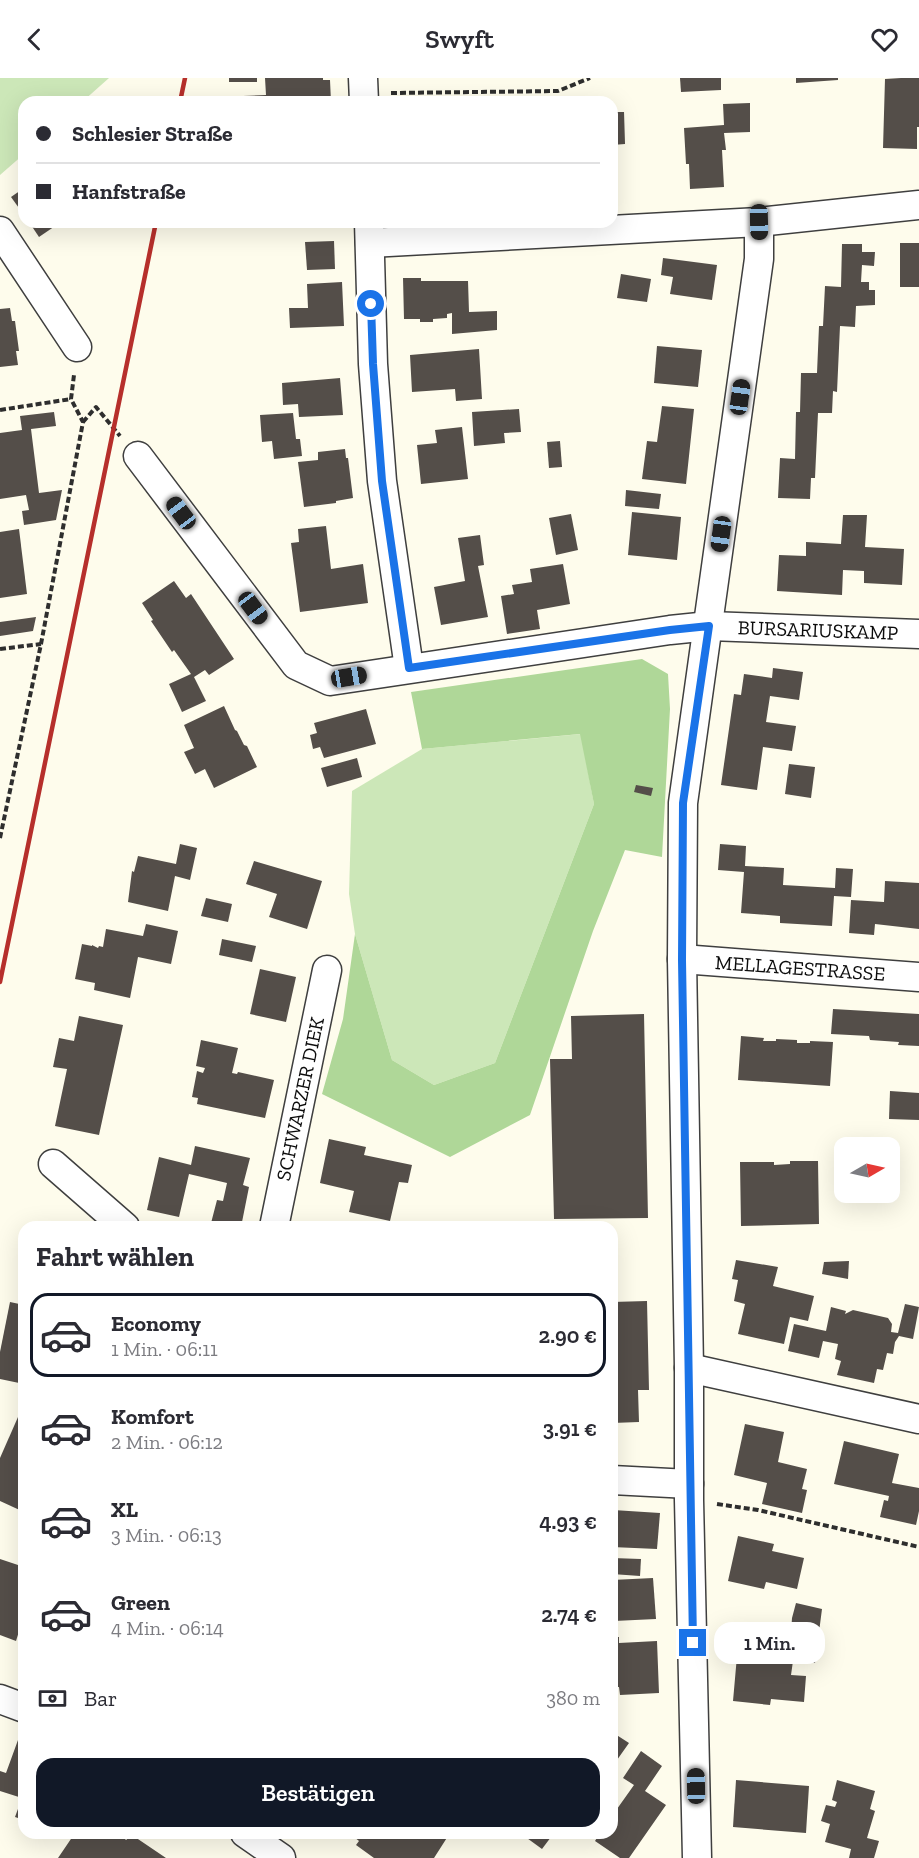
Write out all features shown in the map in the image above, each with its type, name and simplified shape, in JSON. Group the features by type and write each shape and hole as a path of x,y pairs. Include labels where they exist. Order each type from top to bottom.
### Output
{"street":[{"path":"618,226 759,222 919,205"},
{"name":"BURSARIUSKAMP","path":"759,222 759,259 709,626 919,634"},
{"path":"409,668 382,481 373,364 369,232 525,228"},
{"path":"0,231 77,347"},
{"path":"138,456 296,665 330,681 709,626 683,803 682,960 689,1492 698,1858"},
{"name":"MELLAGESTRASSE","path":"682,960 919,978"},
{"name":"SCHWARZER DIEK","path":"275,1221 327,970"},
{"path":"53,1164 119,1221"},
{"path":"689,1368 919,1419"},
{"path":"618,1481 689,1492"},
{"path":"0,1699 18,1706"}],"path":[{"path":"363,91 558,91 590,78"},
{"path":"77,347 71,399 83,422"},
{"path":"0,410 71,399"},
{"path":"0,838 41,644 83,422 96,407 138,456"},
{"path":"0,649 41,644"},
{"path":"689,1492 919,1547"}],"green space":[{"path":"0,78 109,78 89,96 18,96 18,159 0,175"},
{"path":"642,659 668,674 670,709 662,857 625,850 593,931 530,1115 450,1157 322,1094 343,1019 355,934 392,1060 434,1085 495,1063 594,804 580,734 422,749 411,692"},
{"path":"581,734 594,804 495,1063 434,1085 392,1060 355,934 349,894 352,791 422,749"}],"building":[{"path":"229,78 257,78 257,82 229,82"},
{"path":"265,78 330,80 331,96 243,96 266,95"},
{"path":"680,78 721,78 721,90 681,92"},
{"path":"796,78 838,78 838,80 796,83"},
{"path":"919,78 917,149 883,148 885,79"},
{"path":"750,103 750,132 724,133 726,150 722,150 724,187 690,189 684,128 724,125 723,104"},
{"path":"618,112 624,112 625,144 618,145"},
{"path":"18,192 18,207 11,197"},
{"path":"33,228 52,228 39,237"},
{"path":"334,241 335,269 307,270 305,242"},
{"path":"900,243 919,243 919,287 900,287"},
{"path":"842,244 862,244 862,252 875,252 874,266 862,265 861,282 869,282 869,290 875,290 875,305 856,306 855,327 840,326 837,392 833,391 832,413 818,413 815,478 811,478 810,499 778,498 780,458 795,459 796,412 800,412 801,373 817,373 819,326 823,326 825,286 841,287"},
{"path":"663,258 717,265 712,300 670,294 673,277 661,275"},
{"path":"621,274 651,279 647,302 617,298"},
{"path":"403,278 421,278 421,281 468,281 469,312 497,311 497,330 452,334 452,313 447,314 447,318 433,319 433,322 404,319"},
{"path":"342,282 344,326 290,328 289,308 308,308 307,284"},
{"path":"10,308 12,321 15,321 19,351 16,351 18,365 0,367 0,309"},
{"path":"657,346 702,350 698,387 654,383"},
{"path":"479,349 482,399 456,401 455,389 412,392 410,355"},
{"path":"340,378 343,415 299,417 298,404 283,405 282,383"},
{"path":"662,406 694,409 686,484 642,479 647,441 657,442"},
{"path":"519,409 521,432 504,433 505,443 474,446 472,412"},
{"path":"54,412 56,426 31,429 39,493 62,490 56,520 24,525 22,511 29,510 26,495 0,499 0,433 22,430 20,416"},
{"path":"293,413 296,439 300,439 302,456 274,459 272,441 262,442 260,415"},
{"path":"462,427 468,479 421,484 417,445 437,443 435,430"},
{"path":"560,441 562,467 549,468 547,442"},
{"path":"345,449 353,498 336,501 336,503 304,507 298,462 318,460 318,452"},
{"path":"626,490 661,494 659,509 625,506"},
{"path":"632,512 681,517 677,560 628,555"},
{"path":"571,514 578,550 556,555 549,518"},
{"path":"843,515 867,515 865,547 904,549 902,585 864,583 864,571 843,570 842,595 777,591 779,555 806,556 806,542 841,544"},
{"path":"326,526 331,569 363,564 368,603 300,612 291,543 299,542 298,529"},
{"path":"19,529 27,594 0,598 0,532"},
{"path":"480,535 484,565 478,566 488,617 441,625 434,587 465,581 458,538"},
{"path":"563,564 570,604 537,610 540,629 507,634 501,596 514,594 512,585 532,582 530,569"},
{"path":"174,581 186,598 191,594 234,659 209,675 205,670 194,677 206,701 182,712 169,684 191,674 174,650 172,652 142,603"},
{"path":"36,617 33,631 0,636 0,622"},
{"path":"773,668 803,672 799,700 770,696 766,722 796,726 792,751 763,747 757,790 721,785 734,694 741,695 744,674 772,678"},
{"path":"224,706 257,767 214,788 205,769 195,774 184,752 194,748 184,725"},
{"path":"366,709 376,744 324,758 320,747 313,749 310,735 317,733 314,723"},
{"path":"357,758 362,777 327,787 321,768"},
{"path":"789,764 815,767 811,798 785,794"},
{"path":"636,785 653,788 651,796 634,792"},
{"path":"180,844 197,848 190,880 175,876 168,911 128,902 132,871 134,872 138,856 176,864"},
{"path":"720,844 746,846 745,866 784,868 783,885 835,888 836,868 853,869 851,897 834,896 832,926 780,923 780,916 741,913 744,872 718,870"},
{"path":"254,861 322,881 307,929 269,917 277,894 246,884"},
{"path":"885,881 919,883 919,929 875,924 874,935 849,933 851,900 884,902"},
{"path":"206,898 232,904 228,922 201,916"},
{"path":"146,924 178,931 171,964 138,957 130,998 94,990 95,983 75,979 82,944 103,947 106,929 143,936"},
{"path":"222,939 256,946 252,962 219,955"},
{"path":"260,969 296,977 286,1022 250,1014"},
{"path":"833,1009 919,1014 919,1046 870,1040 869,1036 831,1034"},
{"path":"644,1014 648,1218 554,1219 550,1059 572,1059 571,1016"},
{"path":"79,1016 123,1025 99,1135 55,1126 67,1069 53,1067 59,1038 74,1041"},
{"path":"741,1036 764,1038 763,1041 776,1041 776,1039 797,1040 797,1043 833,1042 830,1086 738,1080"},
{"path":"201,1040 238,1048 232,1073 237,1074 238,1072 274,1080 265,1118 197,1104 198,1098 192,1097 197,1071 203,1073 205,1068 196,1066"},
{"path":"890,1091 919,1093 919,1120 889,1119"},
{"path":"329,1139 366,1147 364,1155 412,1165 408,1183 399,1182 390,1221 349,1212 354,1191 320,1183"},
{"path":"195,1146 250,1158 243,1185 249,1187 242,1221 212,1221 217,1200 223,1201 227,1183 189,1174 179,1217 147,1210 159,1157 191,1165"},
{"path":"790,1161 818,1161 819,1224 741,1226 740,1162 774,1162 774,1165 790,1164"},
{"path":"736,1260 778,1267 773,1286 814,1296 808,1321 790,1317 784,1344 738,1334 745,1304 734,1301 738,1280 732,1279"},
{"path":"849,1261 848,1279 822,1274 824,1262"},
{"path":"647,1301 649,1390 638,1390 639,1422 618,1423 618,1302"},
{"path":"10,1302 18,1304 18,1383 0,1379 0,1352"},
{"path":"905,1304 919,1307 913,1339 899,1336 895,1342 893,1354 887,1353 883,1370 877,1369 874,1383 837,1375 841,1361 835,1359 838,1344 823,1341 819,1358 788,1351 794,1324 826,1331 831,1307 846,1311 845,1314 853,1310 888,1318 892,1324 891,1332 898,1333"},
{"path":"18,1417 18,1509 0,1501 0,1458"},
{"path":"745,1424 784,1432 778,1462 807,1469 802,1489 807,1490 802,1513 762,1504 767,1483 734,1475"},
{"path":"844,1441 899,1454 892,1483 919,1488 919,1511 916,1525 880,1517 884,1500 888,1501 889,1496 834,1484"},
{"path":"618,1510 660,1513 657,1549 618,1547"},
{"path":"738,1536 774,1544 772,1551 804,1558 797,1589 766,1582 764,1589 728,1581"},
{"path":"618,1558 641,1559 640,1576 618,1574"},
{"path":"0,1559 18,1565 18,1634 16,1641 0,1635"},
{"path":"653,1578 656,1619 618,1621 618,1580"},
{"path":"796,1603 822,1609 815,1663 793,1661 791,1675 806,1676 804,1702 771,1699 770,1705 733,1701 737,1656 789,1662 792,1618"},
{"path":"618,1637 619,1643 657,1641 659,1693 620,1695"},
{"path":"618,1736 629,1743 618,1759"},
{"path":"18,1740 18,1797 0,1791 0,1771 6,1773"},
{"path":"641,1751 662,1766 645,1791 666,1805 629,1858 620,1858 595,1841 596,1839 618,1839 618,1808 634,1785 623,1778"},
{"path":"736,1780 809,1786 806,1833 733,1827"},
{"path":"837,1780 875,1791 870,1809 875,1811 867,1838 879,1841 874,1858 849,1858 851,1849 825,1842 830,1824 821,1821 826,1805 835,1807 837,1802 832,1800"},
{"path":"71,1839 138,1839 166,1858 58,1858"},
{"path":"356,1839 446,1839 434,1858 374,1858 356,1845 359,1841"},
{"path":"528,1839 550,1839 542,1849"}],"railway":[{"path":"181,96 185,78"},
{"path":"0,982 155,228"}],"route":[{"path":"371,304 382,481 409,668 709,626 683,803 682,960 693,1643"}]}
